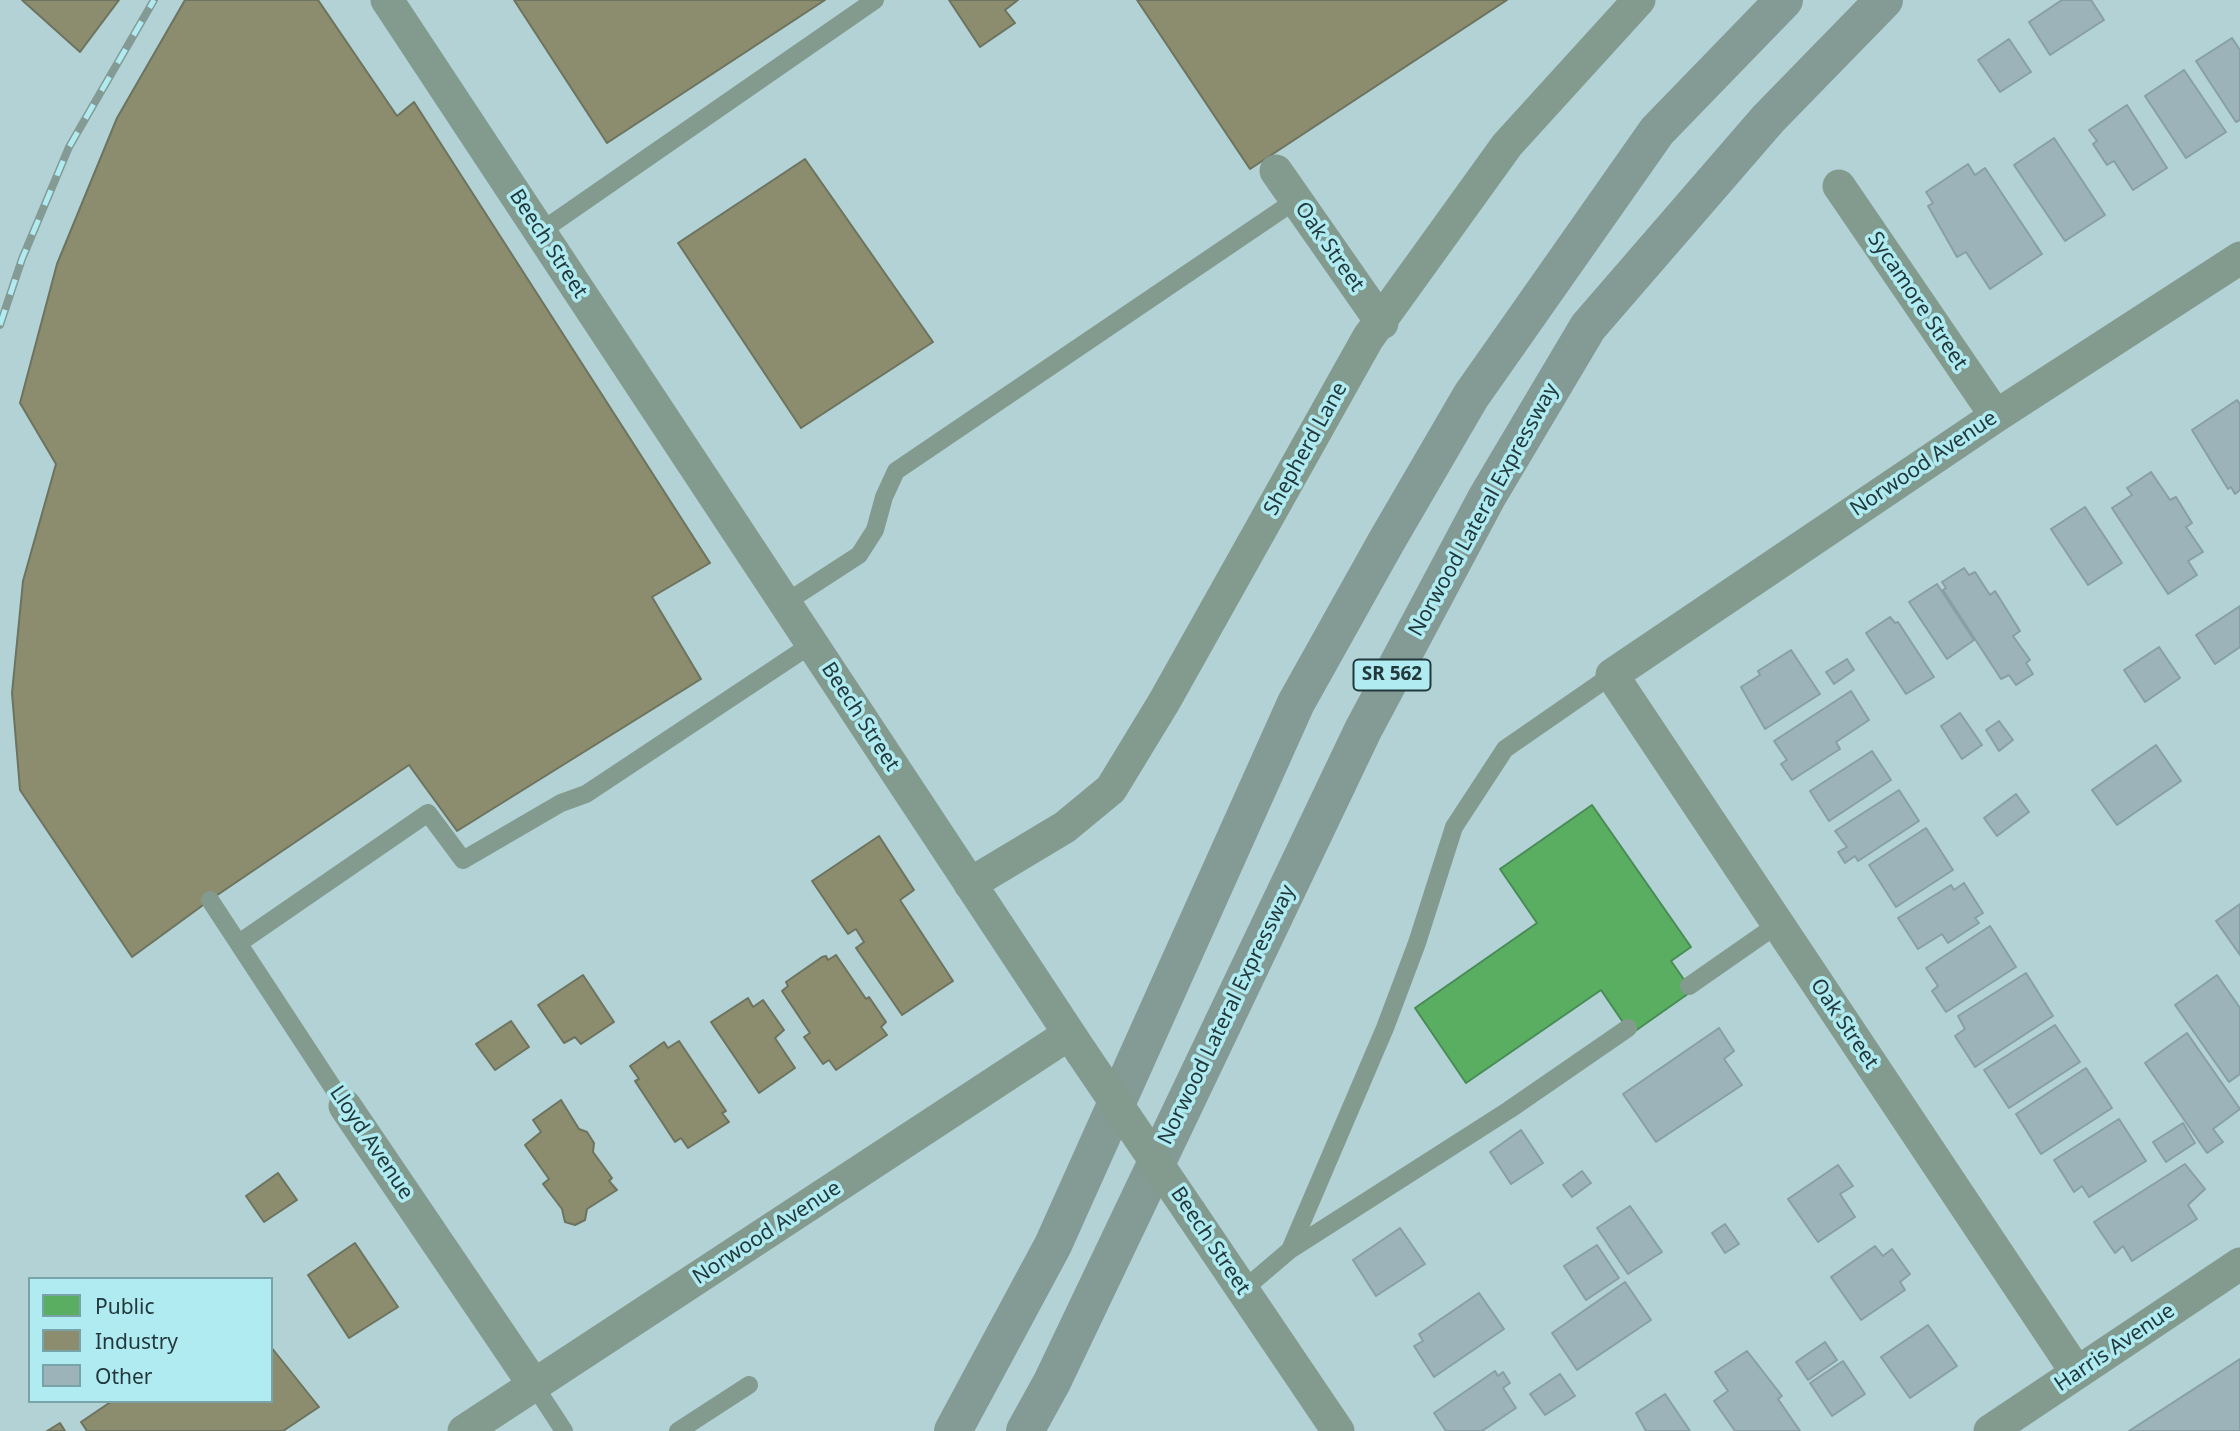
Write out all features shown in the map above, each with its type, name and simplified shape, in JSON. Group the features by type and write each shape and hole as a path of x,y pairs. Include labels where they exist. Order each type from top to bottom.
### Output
{"highway":[{"name":"SR 562","path":"953,1431 1053,1245 1296,704 1386,542 1471,396 1657,131 1784,0"},
{"name":"Norwood Lateral Expressway","path":"1025,1431 1052,1382 1363,730 1487,497 1582,339 1677,222 1758,130 1884,0"}],"street":[{"name":"Beech Street","path":"387,0 1076,1044 1338,1431"},
{"name":"Shepherd Lane","path":"970,884 1065,827 1111,789 1164,702 1368,338 1382,323 1507,145 1639,0"},
{"name":"Oak Street","path":"1276,171 1382,323"},
{"name":"Sycamore Street","path":"1839,186 1996,416"},
{"name":"Norwood Avenue","path":"1612,675 1996,416 2240,258"},
{"name":"Oak Street","path":"1612,675 2077,1373"},
{"name":"Norwood Avenue","path":"464,1431 1076,1044"},
{"name":"Lloyd Avenue","path":"345,1105 534,1385"},
{"name":"Harris Avenue","path":"1990,1431 2240,1264"}],"lane":[{"path":"540,232 875,0"},
{"path":"785,603 859,555 875,530 884,497 896,471 1296,200"},
{"path":"239,943 429,814 463,860 561,803 586,793 812,644"},
{"path":"1290,1250 1385,1028 1417,943 1454,827 1505,749 1612,675"},
{"name":"Lloyd Avenue","path":"210,900 345,1105"},
{"path":"1689,986 1778,924"},
{"path":"1243,1290 1290,1250 1509,1110 1628,1028"},
{"path":"534,1385 564,1431"},
{"path":"678,1431 749,1385"}],"building: Public":[{"path":"1592,805 1691,947 1671,961 1692,991 1631,1034 1601,990 1466,1083 1415,1008 1537,923 1500,869"}],"building: Industry":[{"path":"22,0 119,0 80,52"},
{"path":"185,0 318,0 397,116 414,102 710,563 652,597 701,679 457,831 409,765 210,900 132,957 20,790 12,693 23,581 56,464 20,403 57,264 117,118"},
{"path":"514,0 825,0 607,143"},
{"path":"949,0 1018,0 1005,10 1015,23 980,47"},
{"path":"1137,0 1507,0 1250,169"},
{"path":"805,159 933,342 801,428 678,243"},
{"path":"879,836 914,890 900,900 953,981 902,1015 856,948 864,942 856,929 848,934 812,881"},
{"path":"836,955 866,999 869,997 886,1022 881,1027 887,1035 836,1070 829,1060 823,1064 804,1037 810,1033 782,991 788,986 786,982 822,957 826,956 828,960"},
{"path":"583,975 614,1022 581,1044 575,1037 564,1043 538,1005"},
{"path":"748,998 753,1007 763,1000 784,1030 775,1038 795,1068 759,1093 711,1022"},
{"path":"511,1021 529,1047 495,1070 476,1044"},
{"path":"679,1041 726,1111 722,1113 729,1122 688,1148 681,1138 675,1142 635,1081 639,1079 630,1066 664,1042 668,1048"},
{"path":"561,1100 579,1129 587,1132 594,1143 593,1152 612,1178 609,1181 617,1190 587,1209 585,1220 575,1225 565,1222 562,1209 543,1184 549,1179 525,1145 541,1132 533,1120"},
{"path":"278,1173 297,1200 264,1222 246,1196"},
{"path":"355,1243 398,1307 349,1338 308,1275"},
{"path":"273,1350 319,1407 283,1431 87,1431 81,1422 109,1403 273,1403"},
{"path":"60,1423 65,1431 47,1431"}],"building: Other":[{"path":"2062,0 2091,0 2104,20 2050,55 2029,22"},
{"path":"2232,38 2240,50 2240,120 2236,122 2196,61"},
{"path":"2009,39 2031,72 2000,92 1978,60"},
{"path":"2184,70 2226,132 2186,158 2145,96"},
{"path":"2127,105 2167,168 2133,190 2114,161 2107,165 2093,144 2097,141 2089,130"},
{"path":"2054,138 2105,215 2065,241 2014,165"},
{"path":"1968,164 1975,175 1985,168 2042,254 1990,289 1966,252 1957,257 1928,206 1933,203 1926,192"},
{"path":"2237,400 2240,404 2240,490 2235,494 2231,487 2228,489 2192,430"},
{"path":"2151,472 2170,500 2176,497 2192,523 2186,527 2203,552 2188,561 2197,575 2168,594 2112,508 2132,495 2127,488"},
{"path":"2085,507 2122,563 2088,585 2051,529"},
{"path":"1964,568 1969,575 1975,572 1990,595 1995,591 2020,631 2013,636 2030,660 2026,663 2033,674 2016,685 2009,675 2001,679 1943,590 1946,588 1942,582"},
{"path":"1937,584 1974,640 1947,659 1909,602"},
{"path":"2240,606 2240,647 2215,664 2196,635"},
{"path":"1890,617 1895,623 1898,622 1934,677 1906,694 1866,633"},
{"path":"2159,647 2180,678 2145,702 2124,670"},
{"path":"1791,650 1820,694 1765,729 1741,687 1760,675 1758,671"},
{"path":"1847,659 1854,670 1834,684 1826,672"},
{"path":"1851,691 1869,720 1836,742 1840,749 1792,780 1781,764 1787,760 1774,741"},
{"path":"1960,713 1982,745 1962,759 1941,726"},
{"path":"1999,721 2013,740 1999,751 1986,730"},
{"path":"2156,745 2181,781 2117,825 2092,790"},
{"path":"1872,751 1891,780 1829,821 1810,791"},
{"path":"1899,790 1919,821 1858,861 1855,856 1845,863 1838,852 1847,847 1835,831"},
{"path":"2016,794 2029,812 1997,836 1984,818"},
{"path":"1926,828 1953,870 1896,907 1869,865"},
{"path":"1964,883 1983,913 1975,918 1979,923 1948,943 1942,934 1918,949 1898,918 1951,885 1954,890"},
{"path":"2240,904 2240,955 2216,921"},
{"path":"1990,926 2016,967 1946,1012 1932,991 1938,986 1926,968"},
{"path":"2026,973 2053,1016 1975,1067 1955,1036 1965,1029 1958,1016"},
{"path":"2217,975 2240,1008 2240,1074 2229,1082 2175,1005"},
{"path":"2055,1025 2080,1062 2009,1108 1984,1070"},
{"path":"1719,1028 1734,1051 1724,1059 1742,1085 1656,1142 1623,1094"},
{"path":"2187,1033 2240,1109 2213,1129 2223,1142 2207,1153 2145,1063"},
{"path":"2086,1068 2112,1108 2041,1154 2016,1114"},
{"path":"2119,1119 2146,1161 2089,1197 2082,1186 2074,1192 2054,1160"},
{"path":"2183,1123 2195,1143 2166,1162 2153,1142"},
{"path":"1521,1130 1543,1163 1511,1184 1490,1152"},
{"path":"2185,1164 2205,1189 2188,1205 2197,1219 2132,1261 2123,1246 2115,1253 2094,1222"},
{"path":"1838,1165 1853,1186 1840,1194 1855,1217 1818,1242 1788,1199"},
{"path":"1582,1171 1591,1183 1572,1197 1563,1185"},
{"path":"1630,1206 1662,1252 1628,1274 1597,1228"},
{"path":"1725,1224 1739,1244 1725,1253 1712,1233"},
{"path":"1400,1228 1425,1264 1376,1296 1353,1260"},
{"path":"1597,1245 1619,1278 1586,1300 1564,1266"},
{"path":"1875,1246 1883,1256 1892,1249 1910,1274 1900,1282 1905,1290 1861,1320 1831,1277"},
{"path":"1625,1282 1651,1320 1577,1370 1552,1333"},
{"path":"1479,1293 1504,1329 1434,1377 1414,1346 1423,1341 1419,1334"},
{"path":"1928,1325 1957,1366 1910,1398 1881,1357"},
{"path":"1825,1342 1837,1360 1808,1380 1796,1362"},
{"path":"1747,1351 1782,1396 1778,1399 1800,1431 1735,1431 1714,1401 1728,1391 1715,1372"},
{"path":"2240,1359 2240,1431 2129,1431"},
{"path":"1843,1361 1865,1394 1832,1416 1810,1383"},
{"path":"1495,1371 1498,1376 1503,1372 1510,1383 1503,1388 1516,1408 1482,1431 1446,1431 1434,1413"},
{"path":"1560,1374 1575,1396 1545,1415 1530,1394"},
{"path":"1665,1394 1690,1431 1646,1431 1636,1413"}],"railway":[{"path":"0,325 22,259 69,147 154,0"}]}
